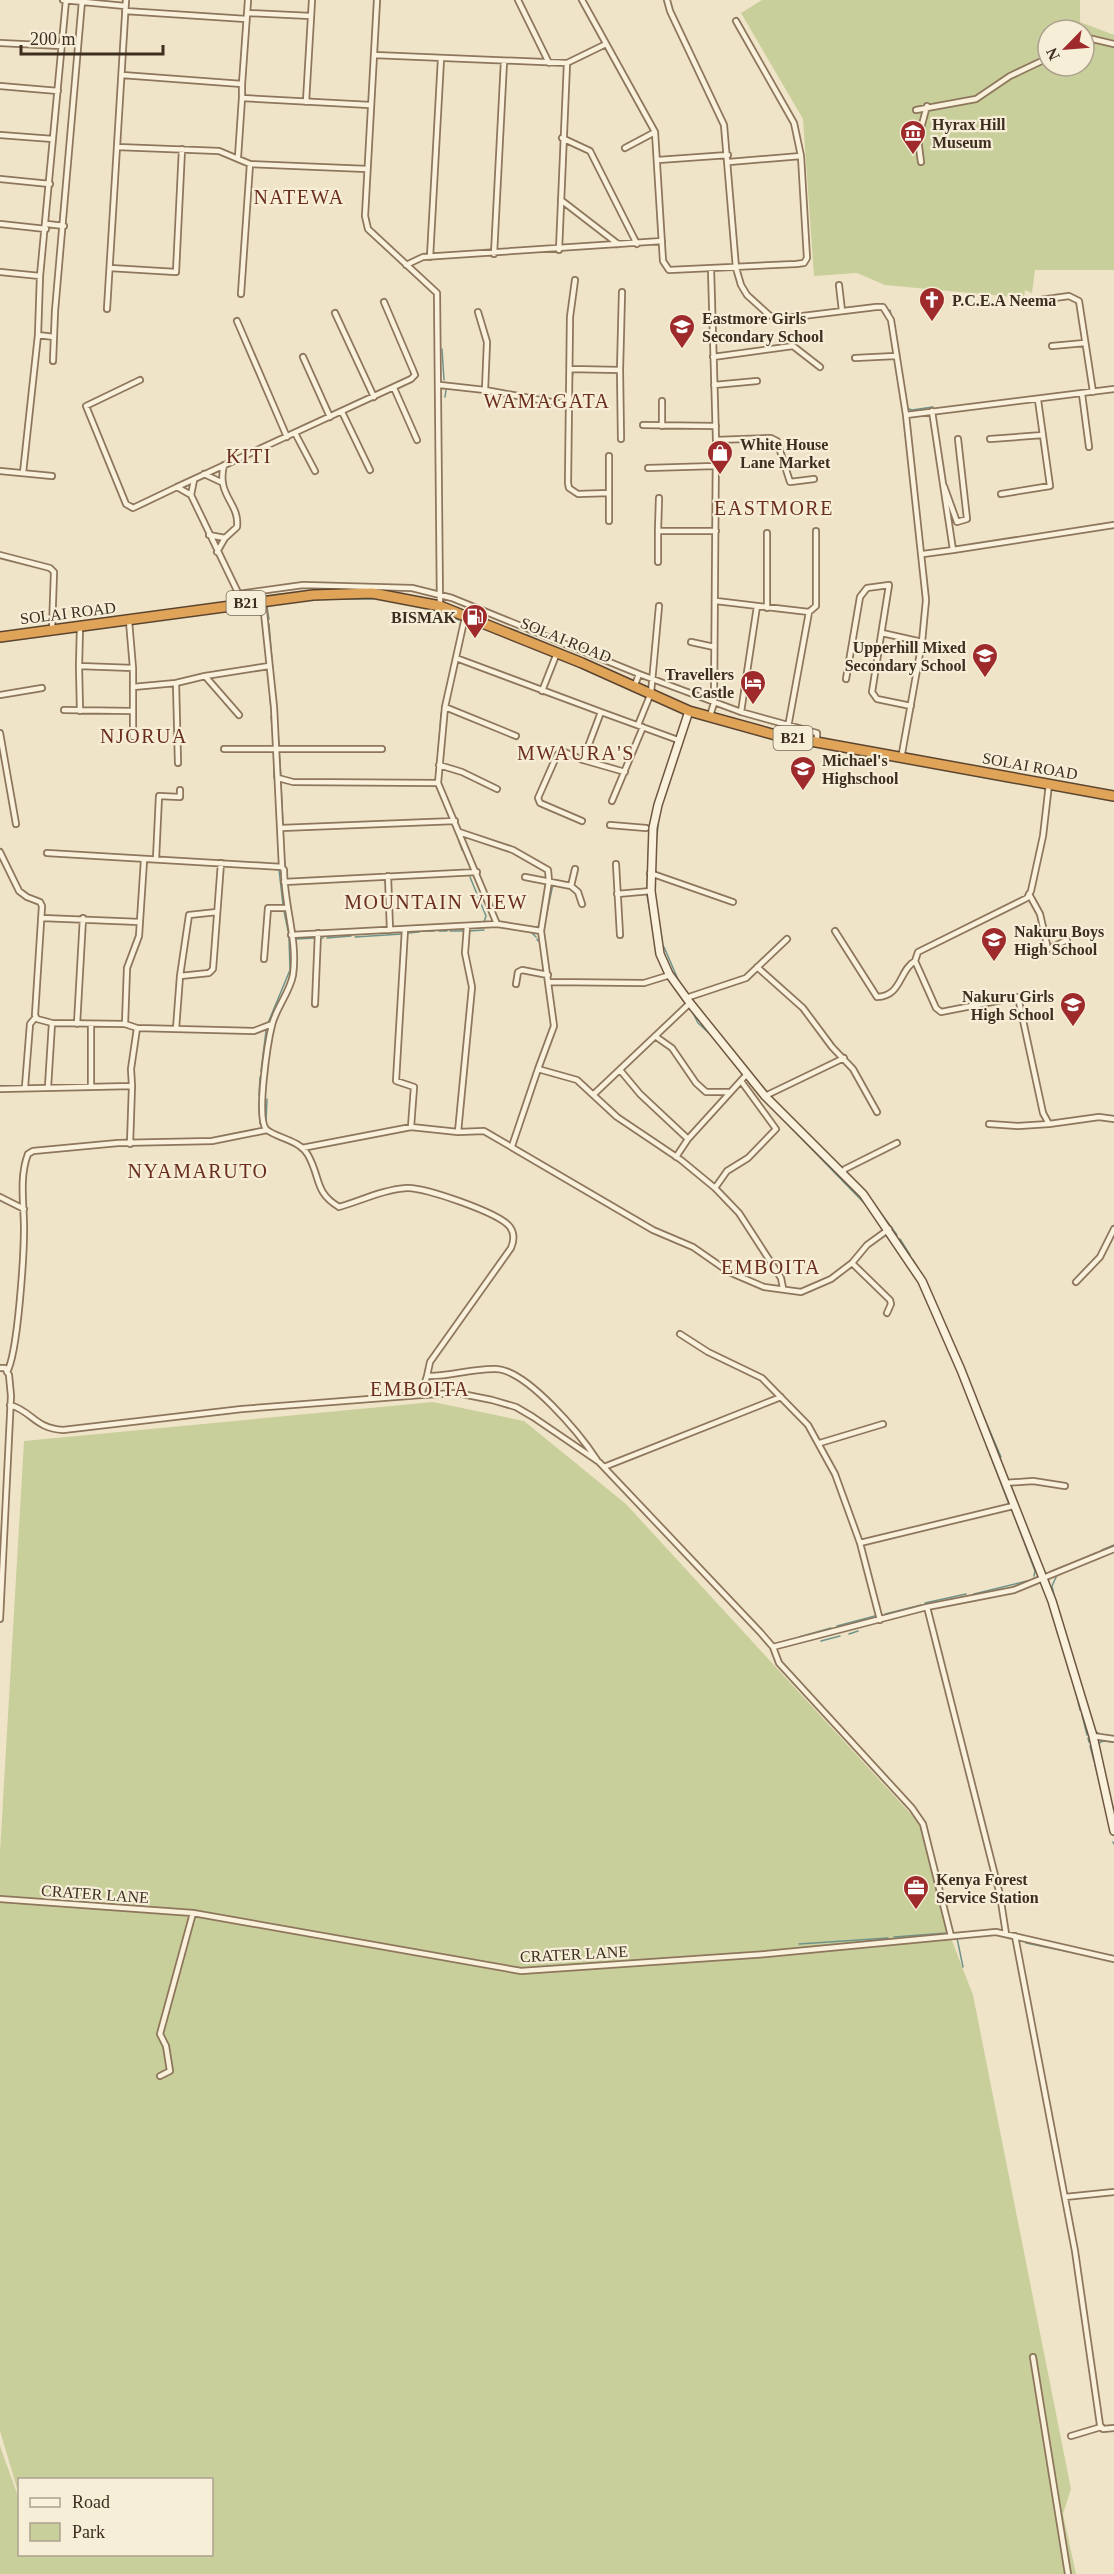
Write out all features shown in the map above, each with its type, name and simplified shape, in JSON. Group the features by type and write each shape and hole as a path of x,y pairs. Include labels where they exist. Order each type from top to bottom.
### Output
{"highway":[{"name":"SOLAI ROAD","path":"0,637 81,625 129,621 240,599 263,603 313,595 349,593 440,601 465,617 635,685 688,711 772,734 817,743 1114,796"}],"street":[{"path":"23,473 38,335 40,276 65,0 247,16 311,16"},
{"path":"238,157 248,0"},
{"path":"306,102 312,0"},
{"path":"377,0 365,224 437,293 440,385 440,601"},
{"path":"518,0 549,63"},
{"path":"582,0 655,132 663,261 669,270 796,264 804,263 807,258 801,156 794,123 736,21"},
{"path":"668,0 670,11 724,125 729,162 736,268 743,291 773,318 883,307 891,320 906,415 927,600 922,642 901,759"},
{"path":"54,361 54,337 82,1"},
{"path":"108,309 125,6"},
{"path":"1096,40 1114,44"},
{"path":"0,43 62,46"},
{"path":"374,55 567,63 606,44"},
{"path":"430,257 441,59"},
{"path":"494,254 504,61"},
{"path":"559,250 567,63"},
{"path":"916,110 985,95 1010,76 1036,64"},
{"path":"122,75 242,84"},
{"path":"0,86 58,91"},
{"path":"242,98 370,105"},
{"path":"921,162 918,139 927,106"},
{"path":"625,148 655,132"},
{"path":"0,135 53,139"},
{"path":"562,138 590,151 637,244"},
{"path":"117,147 219,151 238,157 250,164 367,169"},
{"path":"110,268 176,272 182,149"},
{"path":"658,160 728,155"},
{"path":"729,162 801,156"},
{"path":"241,294 250,164"},
{"path":"0,179 50,184"},
{"path":"561,199 618,244"},
{"path":"0,224 64,226"},
{"path":"406,265 414,260 430,257 559,250 662,241"},
{"path":"710,716 714,703 716,601 716,426 711,269"},
{"path":"0,272 40,276"},
{"path":"575,280 570,317 569,488 578,494 609,494"},
{"path":"839,285 842,310"},
{"path":"621,439 622,292"},
{"path":"1040,300 1069,296 1078,298 1093,392"},
{"path":"140,380 90,402 86,410 129,507 141,505 394,388 415,375 384,302"},
{"path":"478,312 488,342 485,390"},
{"path":"335,313 374,397"},
{"path":"237,321 287,437"},
{"path":"38,335 54,337"},
{"path":"1052,346 1085,343"},
{"path":"713,357 794,346 820,367"},
{"path":"855,358 895,356"},
{"path":"303,357 330,417"},
{"path":"570,369 620,370"},
{"path":"714,385 756,381"},
{"path":"440,385 485,390 568,405"},
{"path":"394,388 417,440"},
{"path":"906,415 1114,389"},
{"path":"1082,394 1089,447"},
{"path":"1001,494 1050,486 1038,400"},
{"path":"662,401 662,426"},
{"path":"932,411 953,550"},
{"path":"342,412 370,470"},
{"path":"643,425 716,426"},
{"path":"295,433 315,471"},
{"path":"990,439 1043,435"},
{"path":"716,440 771,438 777,441 782,450 790,482 814,479"},
{"path":"941,478 957,522 967,519 958,439"},
{"path":"609,456 609,521"},
{"path":"217,552 225,538 234,532 238,521 221,482 224,465"},
{"path":"648,468 715,466"},
{"path":"0,471 52,476"},
{"path":"204,474 221,482"},
{"path":"190,495 195,479"},
{"path":"177,487 190,495 240,599 303,585 338,584 412,588 440,601 452,598 714,703 788,727 818,733 817,743"},
{"path":"658,562 659,498"},
{"path":"923,554 1114,525"},
{"path":"658,531 716,531"},
{"path":"788,727 809,612 816,606 816,531"},
{"path":"767,533 767,608"},
{"path":"209,535 225,538"},
{"path":"0,555 50,568 54,572 52,629"},
{"path":"846,680 860,597 867,588 884,584 890,588 873,696 877,699 911,706"},
{"path":"716,601 809,612"},
{"path":"263,603 277,749 282,867 291,935 293,974 272,1024 262,1097 263,1122 267,1130 303,1148 325,1198 339,1207 408,1188 430,1191 498,1218 511,1227 514,1242 430,1362 421,1395"},
{"path":"612,801 625,772 651,693 659,606"},
{"path":"741,712 757,606"},
{"path":"465,617 445,707 438,783 497,924"},
{"path":"129,621 134,687 133,737"},
{"path":"80,711 81,625"},
{"path":"882,633 922,642"},
{"path":"691,642 714,647"},
{"path":"542,691 557,653"},
{"path":"456,658 678,741"},
{"path":"79,666 133,668"},
{"path":"134,687 269,666"},
{"path":"635,685 639,674"},
{"path":"205,676 239,715"},
{"path":"176,682 178,763"},
{"path":"0,695 42,688"},
{"path":"445,707 516,736"},
{"path":"64,710 132,711"},
{"path":"688,711 658,806 650,873 660,954 670,975 688,1001 765,1096 862,1194 889,1229 922,1281 962,1370 1004,1483 1043,1577 1092,1736 1114,1831"},
{"path":"583,760 601,712"},
{"path":"0,733 16,824"},
{"path":"224,749 382,749"},
{"path":"582,822 540,803 538,798 560,753 562,751 583,760 625,772"},
{"path":"439,765 476,777 497,789"},
{"path":"278,778 293,782 438,783"},
{"path":"835,931 877,997 884,996 901,982 907,967 915,961 918,952 1023,902 1029,894 1043,836 1049,784"},
{"path":"156,859 159,796 180,797 180,790"},
{"path":"281,828 455,821"},
{"path":"610,825 646,828"},
{"path":"459,832 513,850 548,870 549,881 542,931 554,1026 512,1146"},
{"path":"0,852 19,891 40,902 42,918 35,1018 30,1024 25,1087"},
{"path":"46,853 282,867"},
{"path":"125,1024 127,968 139,936 144,860"},
{"path":"180,976 209,973 213,969 221,863"},
{"path":"616,864 620,935"},
{"path":"571,886 575,869"},
{"path":"284,882 477,872"},
{"path":"650,873 733,902"},
{"path":"388,876 390,930"},
{"path":"525,877 571,886 578,892 582,904"},
{"path":"617,894 651,891"},
{"path":"1029,894 1040,914 1048,949"},
{"path":"264,959 268,908 286,908"},
{"path":"176,1029 180,976 189,915 217,912"},
{"path":"42,918 140,922"},
{"path":"77,1024 83,918"},
{"path":"291,935 497,924 542,931"},
{"path":"458,1132 472,987 465,953 467,926"},
{"path":"405,929 396,1081 414,1087 411,1127"},
{"path":"315,1004 318,933"},
{"path":"593,1095 688,1001 746,978 787,939"},
{"path":"1036,955 1067,940"},
{"path":"915,961 936,1008 941,1012 1018,997 1043,1113 1049,1124"},
{"path":"757,967 803,1008 832,1047 844,1058 877,1112"},
{"path":"516,984 519,972 522,970 548,975"},
{"path":"549,982 644,983 670,975"},
{"path":"35,1018 52,1023 125,1024 137,1028 254,1031 272,1024"},
{"path":"48,1087 52,1023"},
{"path":"91,1025 91,1087"},
{"path":"129,1144 131,1069 137,1028"},
{"path":"655,1036 672,1048 696,1083 706,1092 729,1092"},
{"path":"765,1096 844,1058"},
{"path":"538,1069 566,1075 577,1080 617,1117 676,1157 715,1188 739,1213 781,1278 783,1288"},
{"path":"620,1070 640,1094 688,1139"},
{"path":"676,1157 688,1139 747,1074"},
{"path":"715,1188 727,1171 748,1158 776,1129 741,1081"},
{"path":"0,1089 132,1086"},
{"path":"990,1124 1018,1126 1098,1117 1114,1119"},
{"path":"303,1148 411,1127 458,1132 484,1131 653,1230 693,1246 729,1272 764,1287 801,1292 831,1280 852,1263 867,1245 889,1229"},
{"path":"7,1372 13,1349 19,1305 25,1162 33,1151 212,1141 267,1130"},
{"path":"842,1174 845,1169 897,1143"},
{"path":"0,1197 24,1209"},
{"path":"1076,1282 1100,1257 1114,1228"},
{"path":"852,1263 890,1300 887,1313"},
{"path":"680,1334 708,1352 762,1378 796,1409 820,1443 835,1474 860,1543 880,1620"},
{"path":"0,1368 3,1367 7,1372 10,1383 8,1500 0,1618"},
{"path":"427,1376 446,1377 495,1369 509,1371 550,1405 599,1462 773,1647 779,1663 919,1816 951,1936"},
{"path":"10,1405 18,1408 42,1426 63,1430 242,1409 458,1393 516,1407 599,1462"},
{"path":"604,1467 782,1397"},
{"path":"820,1443 883,1424"},
{"path":"1004,1483 1033,1481 1065,1486"},
{"path":"860,1543 1013,1506"},
{"path":"773,1647 927,1607 1014,1590 1114,1549"},
{"path":"927,1607 1000,1895 1006,1934"},
{"path":"1092,1736 1114,1739"},
{"name":"CRATER LANE","path":"0,1899 193,1913 521,1971 766,1954 996,1932 1114,1959"},
{"path":"160,2076 170,2071 166,2046 160,2034 193,1913"},
{"path":"1015,1936 1065,2198 1101,2427"},
{"path":"1065,2198 1114,2192"},
{"path":"1033,2357 1068,2574"},
{"path":"1071,2436 1101,2427 1114,2428"}],"green space":[{"path":"762,0 1080,0 1080,18 1036,18 1036,78 1096,78 1096,28 1114,35 1114,270 1035,270 1032,293 1025,290 1024,298 885,285 857,273 814,276 803,119 741,13"},
{"path":"433,1402 524,1421 626,1504 920,1824 949,1933 973,1995 1071,2489 1063,2514 1076,2574 0,2574 0,2446 18,2496 18,2556 213,2556 213,2478 18,2478 18,2492 0,2431 0,1852 24,1441"}],"waterway":[{"path":"890,310 891,315"},
{"path":"442,349 444,380"},
{"path":"572,380 573,372"},
{"path":"445,397 446,390"},
{"path":"906,408 912,410 933,407"},
{"path":"566,419 567,409"},
{"path":"343,599 373,599"},
{"path":"378,599 386,600"},
{"path":"303,601 313,600"},
{"path":"269,619 267,607 272,605"},
{"path":"425,608 436,611"},
{"path":"442,613 459,620"},
{"path":"469,623 480,627"},
{"path":"269,624 279,746"},
{"path":"509,629 517,631"},
{"path":"527,635 540,641"},
{"path":"437,768 441,715 455,650"},
{"path":"270,697 271,710"},
{"path":"271,716 274,746"},
{"path":"677,738 679,731"},
{"path":"279,751 281,777"},
{"path":"274,752 274,778"},
{"path":"656,800 667,768"},
{"path":"281,784 283,826"},
{"path":"655,854 659,817"},
{"path":"278,831 278,839"},
{"path":"456,832 462,850"},
{"path":"647,889 649,837"},
{"path":"283,843 285,868"},
{"path":"279,870 283,905"},
{"path":"470,877 486,916 484,922"},
{"path":"287,884 289,900"},
{"path":"546,917 553,884"},
{"path":"647,895 653,928"},
{"path":"284,911 288,931"},
{"path":"535,927 538,927 541,917"},
{"path":"660,929 662,940"},
{"path":"469,931 484,930"},
{"path":"423,931 434,931"},
{"path":"439,931 447,931"},
{"path":"450,931 463,931"},
{"path":"408,933 419,932"},
{"path":"532,933 536,937"},
{"path":"355,937 402,934"},
{"path":"327,938 351,936"},
{"path":"268,1023 290,970 289,938"},
{"path":"296,939 315,938"},
{"path":"664,947 680,984"},
{"path":"691,1009 698,1023 711,1035"},
{"path":"261,1071 266,1031"},
{"path":"259,1095 260,1077"},
{"path":"266,1123 267,1099"},
{"path":"259,1102 260,1124"},
{"path":"766,1102 867,1206"},
{"path":"867,1194 897,1235"},
{"path":"900,1239 910,1255"},
{"path":"913,1260 920,1272"},
{"path":"914,1276 920,1284"},
{"path":"929,1289 1001,1457"},
{"path":"981,1429 988,1450"},
{"path":"990,1455 1009,1504"},
{"path":"1002,1464 1007,1478"},
{"path":"1012,1510 1035,1571 1034,1576"},
{"path":"1102,1550 1114,1545"},
{"path":"1102,1557 1114,1552"},
{"path":"1070,1564 1096,1553"},
{"path":"1067,1571 1100,1558"},
{"path":"1052,1571 1067,1565"},
{"path":"1055,1600 1052,1586 1057,1575"},
{"path":"974,1594 1027,1581"},
{"path":"925,1603 966,1594"},
{"path":"885,1614 921,1605"},
{"path":"837,1626 875,1616"},
{"path":"1054,1618 1058,1635"},
{"path":"799,1637 831,1628"},
{"path":"849,1634 858,1631"},
{"path":"821,1641 840,1636"},
{"path":"1060,1639 1066,1659"},
{"path":"1067,1664 1071,1677"},
{"path":"1073,1681 1080,1710"},
{"path":"1082,1715 1087,1735"},
{"path":"1094,1731 1100,1734"},
{"path":"1102,1735 1114,1736"},
{"path":"1088,1738 1089,1742"},
{"path":"1099,1743 1114,1742"},
{"path":"1090,1746 1094,1761"},
{"path":"1095,1765 1101,1789"},
{"path":"1102,1793 1105,1805"},
{"path":"953,1933 973,1932"},
{"path":"894,1937 947,1933"},
{"path":"1008,1933 1014,1933"},
{"path":"1016,1934 1026,1937"},
{"path":"799,1944 888,1938"},
{"path":"957,1938 963,1967"},
{"path":"887,1945 945,1939"},
{"path":"1026,1943 1104,1959"},
{"path":"1075,1948 1114,1956"}],"place":[{"name":"Hyrax Hill Museum","path":"913,156"},
{"name":"P.C.E.A Neema","path":"932,323"},
{"name":"Eastmore Girls Secondary School","path":"682,350"},
{"name":"White House Lane Market","path":"720,476"},
{"name":"BISMAK","path":"475,640"},
{"name":"Upperhill Mixed Secondary School","path":"985,679"},
{"name":"Travellers Castle","path":"753,706"},
{"name":"Michael's Highschool","path":"803,792"},
{"name":"Nakuru Boys High School","path":"994,963"},
{"name":"Nakuru Girls High School","path":"1073,1028"},
{"name":"Kenya Forest Service Station","path":"916,1911"}],"district":[{"name":"NATEWA","path":"299,197"},
{"name":"WAMAGATA","path":"547,401"},
{"name":"KITI","path":"249,456"},
{"name":"EASTMORE","path":"774,508"},
{"name":"NJORUA","path":"144,736"},
{"name":"MWAURA'S","path":"576,753"},
{"name":"MOUNTAIN VIEW","path":"436,902"},
{"name":"NYAMARUTO","path":"198,1171"},
{"name":"EMBOITA","path":"771,1267"},
{"name":"EMBOITA","path":"420,1389"}]}
